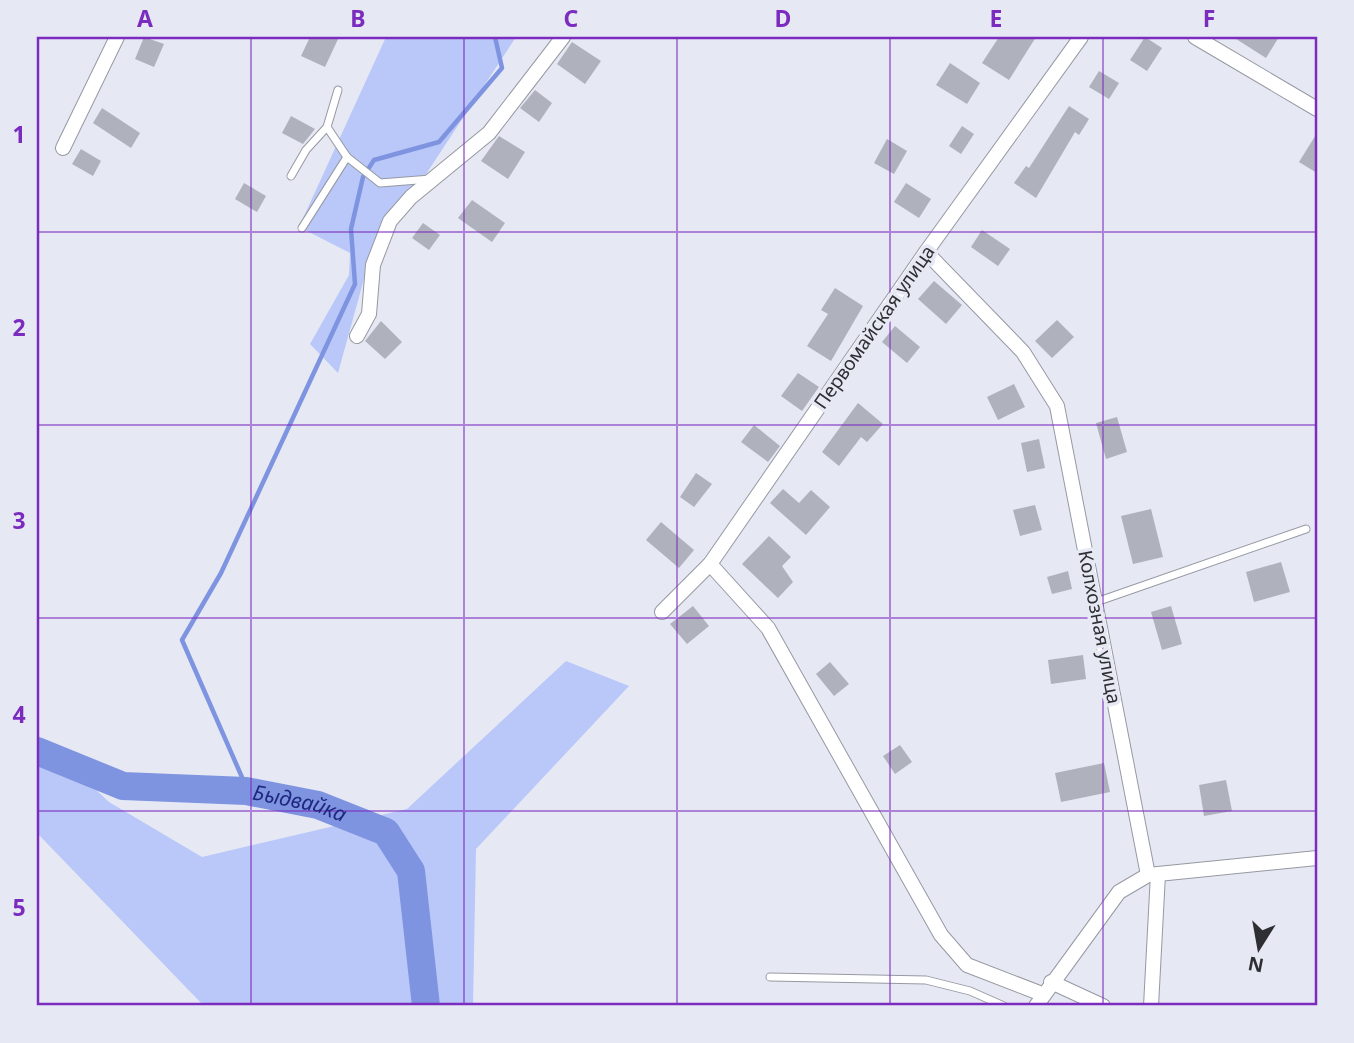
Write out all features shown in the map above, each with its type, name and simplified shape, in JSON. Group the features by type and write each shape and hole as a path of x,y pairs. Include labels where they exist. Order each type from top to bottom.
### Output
{"street":[{"path":"63,148 117,37"},
{"path":"358,336 369,314 373,265 390,221 434,179 489,133 562,37"},
{"name":"Первомайская улица","path":"662,612 710,564 926,252 1081,37"},
{"path":"1195,37 1317,109"},
{"name":"Колхозная улица","path":"926,252 1023,352 1057,406 1153,875 1152,1006"},
{"path":"710,564 768,628 941,935 967,965 1039,1000 1119,892 1153,875 1317,859"},
{"path":"1051,982 1103,1006"}],"lane":[{"path":"291,176 306,150 327,127 338,90"},
{"path":"327,127 347,157 380,183 434,179"},
{"path":"302,228 347,157"},
{"path":"1095,602 1306,530"},
{"path":"770,977 926,980 970,991 1004,1006"}],"shaded area":[{"path":"386,37 516,37 369,261 338,373 310,344 349,275 350,253 299,227"},
{"path":"566,661 629,686 476,849 473,1006 204,1006 37,833 37,735 109,802 202,857 407,809"}],"building":[{"path":"144,37 164,44 154,67 135,59"},
{"path":"310,37 339,37 325,67 301,56"},
{"path":"999,37 1036,37 1009,80 982,63"},
{"path":"1145,37 1162,48 1147,71 1130,60"},
{"path":"1233,37 1279,37 1266,58"},
{"path":"572,42 601,61 585,84 557,64"},
{"path":"950,63 980,83 967,104 936,85"},
{"path":"1099,71 1119,83 1109,99 1089,87"},
{"path":"535,90 552,103 539,122 520,108"},
{"path":"1069,106 1089,119 1079,135 1075,132 1036,198 1014,183 1026,166 1029,168"},
{"path":"102,108 140,133 131,148 93,123"},
{"path":"291,116 315,129 303,144 282,133"},
{"path":"962,126 974,134 961,154 949,146"},
{"path":"1317,133 1317,173 1299,162"},
{"path":"499,136 525,152 508,179 481,161"},
{"path":"887,139 907,151 894,174 874,163"},
{"path":"81,149 101,161 93,176 72,164"},
{"path":"244,183 266,196 257,212 235,199"},
{"path":"906,183 931,199 919,218 894,202"},
{"path":"472,200 505,223 492,242 458,218"},
{"path":"423,223 440,235 429,250 412,238"},
{"path":"982,230 1010,249 998,266 971,247"},
{"path":"934,281 962,305 946,324 918,299"},
{"path":"835,288 863,306 831,361 807,346 828,314 821,310"},
{"path":"1057,320 1074,337 1052,358 1035,341"},
{"path":"381,321 402,342 385,359 365,341"},
{"path":"895,326 920,347 907,363 882,342"},
{"path":"798,373 819,387 802,411 781,396"},
{"path":"1014,384 1025,407 998,420 987,397"},
{"path":"858,403 883,424 867,442 861,437 839,466 822,452"},
{"path":"1117,417 1127,452 1106,459 1096,423"},
{"path":"754,425 780,446 768,462 741,442"},
{"path":"1039,439 1045,468 1027,472 1021,443"},
{"path":"696,473 712,484 694,507 680,497"},
{"path":"783,489 799,503 811,490 830,507 806,535 770,503"},
{"path":"1035,505 1042,530 1020,536 1013,510"},
{"path":"1151,509 1163,557 1133,564 1121,516"},
{"path":"661,522 694,550 679,568 646,540"},
{"path":"769,536 791,557 782,566 793,582 778,598 742,564"},
{"path":"1281,562 1290,592 1254,602 1246,572"},
{"path":"1068,571 1072,589 1052,594 1047,577"},
{"path":"693,606 709,626 687,644 670,624"},
{"path":"1171,606 1182,644 1162,650 1151,612"},
{"path":"1083,655 1086,679 1051,684 1048,660"},
{"path":"830,662 849,684 834,696 816,674"},
{"path":"900,745 912,762 895,774 883,756"},
{"path":"1104,763 1110,792 1061,802 1055,773"},
{"path":"1226,780 1232,811 1204,816 1199,785"}],"waterway":[{"path":"248,791 182,640 221,573 355,284 351,229 363,177 374,160 439,142 502,68 495,37"},
{"name":"Быдвайка","path":"37,751 123,786 246,791 318,805 386,832 411,871 426,1006"}]}
